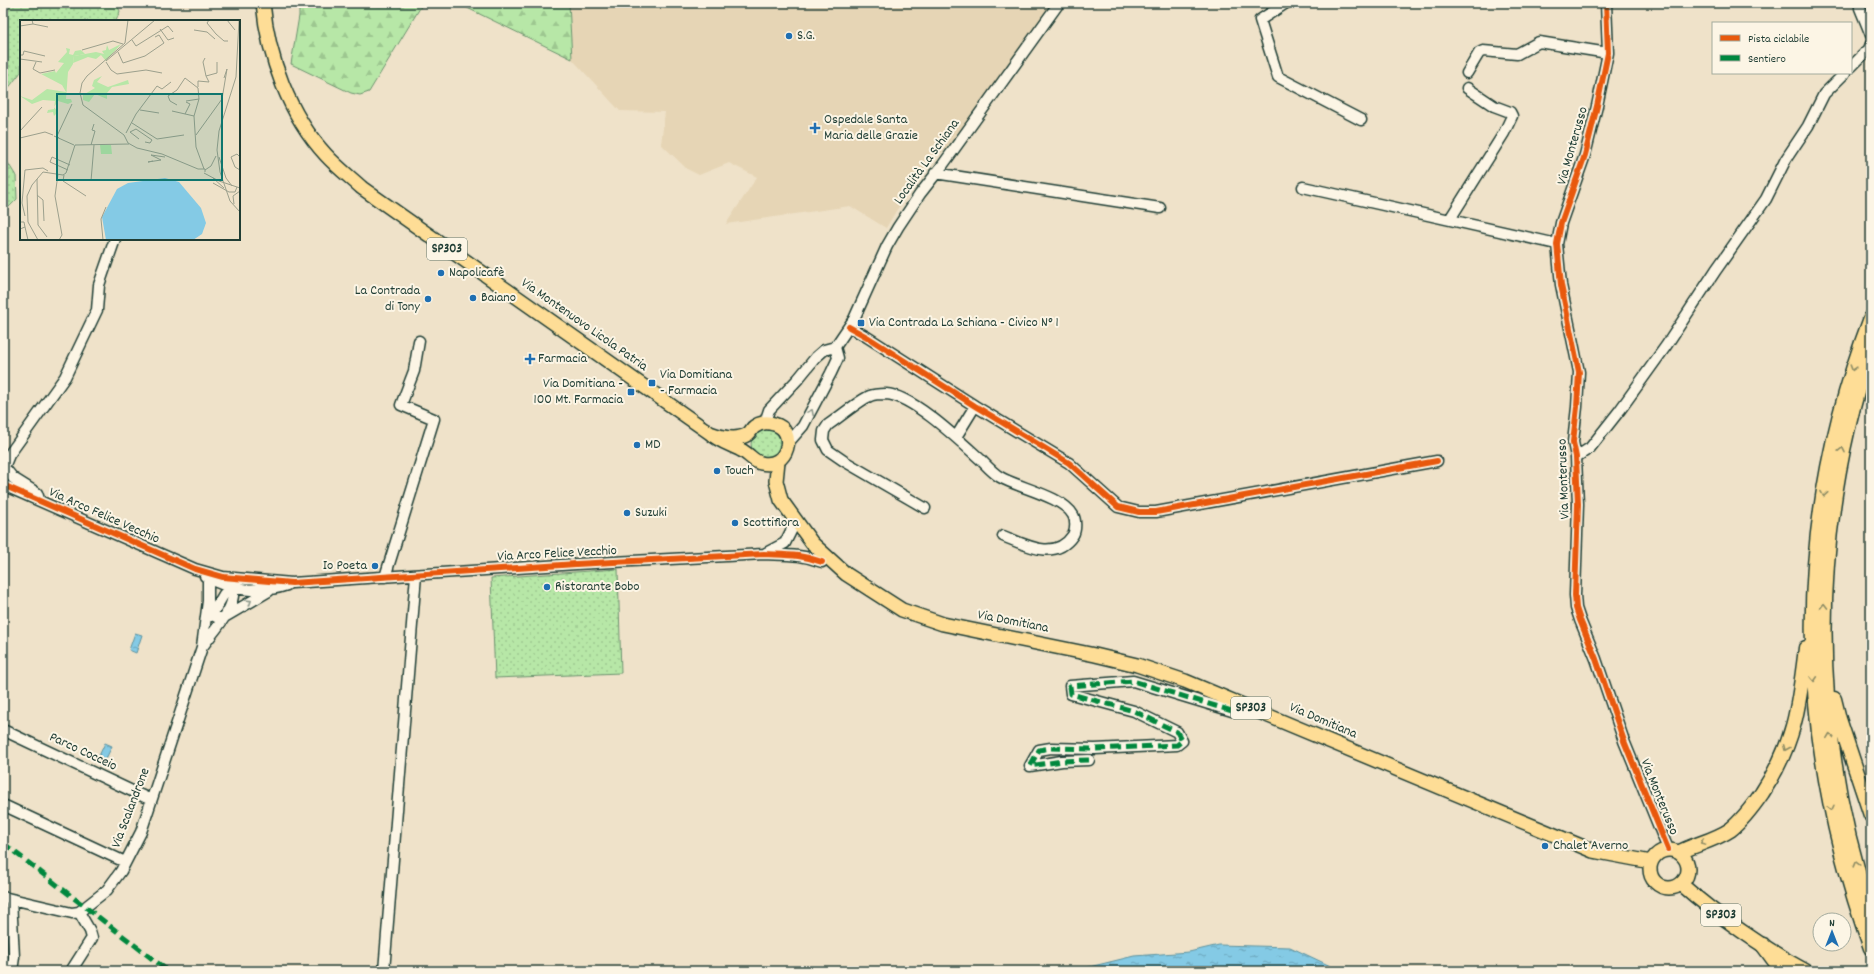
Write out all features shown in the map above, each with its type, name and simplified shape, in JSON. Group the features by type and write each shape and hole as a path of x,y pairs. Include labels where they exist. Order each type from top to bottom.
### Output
{"highway":[{"path":"1871,318 1847,386 1830,459 1817,538 1812,629 1815,701 1829,801 1849,883 1871,948"},
{"path":"1871,347 1848,423 1830,521 1824,606 1826,686 1830,737 1842,807 1871,914"},
{"path":"1674,851 1719,836 1736,825 1758,798 1776,771 1790,740 1797,716 1806,644 1812,629"},
{"path":"1826,686 1834,697 1838,719 1871,815"},
{"path":"1763,945 1777,964 1788,971"}],"main road":[{"name":"Via Montenuovo Licola Patria","path":"263,3 268,39 280,78 302,124 326,155 362,188 710,433 718,441 749,454 754,460 760,463"},
{"name":"Via Montenuovo Licola Patria","path":"710,433 732,438 748,434 755,426 765,422"},
{"path":"760,463 770,464 778,461 787,450 788,443 785,432 776,424 765,422"},
{"path":"748,434 746,444 749,454"},
{"name":"Via Domitiana","path":"778,461 776,473 777,490 786,508 822,562 835,570 846,574"},
{"name":"Via Domitiana","path":"760,463 767,475 779,507 792,529 846,574 902,610 943,624 1137,665 1185,681 1593,851 1651,862"},
{"path":"1674,851 1687,860 1689,870 1685,880 1681,884 1667,888 1654,881 1650,872 1651,862 1658,853 1674,851"},
{"name":"SP303","path":"1681,884 1763,945 1806,971"}],"street":[{"name":"Località La Schiana","path":"765,422 769,410 816,357 824,350 835,347 854,319 887,246 898,227 935,173 1059,3"},
{"path":"1286,3 1260,20 1278,77 1361,120"},
{"name":"Via Monterusso","path":"1606,3 1608,53 1585,155 1561,223 1557,244 1561,286 1579,372 1577,407 1572,442 1576,457 1578,504 1575,595 1576,608 1596,659 1624,741 1674,851"},
{"path":"1860,3 1860,8 1871,35"},
{"path":"1467,73 1479,53 1483,51 1517,54 1538,42 1608,53"},
{"path":"1852,66 1869,49 1871,44"},
{"path":"1576,457 1590,448 1620,410 1661,353 1716,270 1766,199 1786,159 1808,126 1824,94 1844,74"},
{"path":"1450,219 1504,133 1512,116 1510,112 1494,106 1467,88"},
{"path":"935,173 1160,208"},
{"path":"1303,187 1557,244"},
{"name":"Via Arco Felice Vecchio","path":"40,501 37,493 13,478 4,467 9,454 68,370 97,310 99,285 115,240"},
{"path":"849,327 1069,463 1118,507 1139,512 1156,512 1437,461"},
{"path":"385,577 434,419 401,405 414,371 418,341"},
{"path":"788,443 803,426 831,373 838,358 835,347"},
{"path":"924,508 828,450 823,440 824,431 828,425 870,396 887,394 899,398 917,407 956,437 1000,477 1051,498 1063,506 1072,514 1075,523 1075,533 1067,544 1050,551 1002,536"},
{"path":"956,437 975,406"},
{"name":"Via Arco Felice Vecchio","path":"3,485 195,569"},
{"name":"Via Arco Felice Vecchio","path":"764,554 785,543 792,529"},
{"path":"792,554 804,549 808,541"},
{"name":"Via Arco Felice Vecchio","path":"292,583 764,554 792,554 808,556 822,562"},
{"path":"195,569 223,577 292,583"},
{"path":"195,569 208,578 233,588 258,590 277,588"},
{"path":"384,971 416,575"},
{"path":"202,647 223,618 233,599 233,588 223,577"},
{"path":"202,647 208,601 208,578"},
{"path":"205,630 212,613 224,594 240,584 259,581"},
{"path":"208,601 212,613 216,618 223,618 262,594 292,583"},
{"name":"Via Scalandrone","path":"79,912 107,890 125,862 140,832 202,647"},
{"path":"1089,760 1062,761 1030,766 1039,750 1051,748 1095,749 1171,746 1177,745 1182,741 1177,732 1134,711 1071,694 1070,686 1133,681 1232,711 1251,709"},
{"name":"Parco Cocceio","path":"3,730 151,800"},
{"path":"3,805 125,862"},
{"path":"12,971 14,957 7,898 72,913 79,912 90,931 92,938 71,971"}],"shaded area":[{"name":"Ospedale Santa Maria delle Grazie","path":"569,3 1054,4 954,144 935,157 896,211 886,228 850,206 726,224 757,177 729,163 699,175 687,169 661,144 665,112 620,111 572,59"}],"green space":[{"path":"3,3 116,3 120,11 116,20 20,20 20,73 3,95"},
{"path":"303,3 423,3 369,92 360,95 351,93 291,64 299,16 299,7"},
{"path":"457,3 569,3 572,59"},
{"path":"8,163 16,176 17,199 3,213 3,166"},
{"path":"766,429 776,434 781,444 776,454 766,459 756,454 751,444 756,434"},
{"path":"618,569 621,673 495,678 491,578"}],"water":[{"path":"135,633 142,635 136,653 129,650"},
{"path":"105,743 112,746 105,761 98,758"},
{"path":"1219,945 1290,947 1341,971 1073,971 1134,956 1189,952"}],"marked path":[{"path":"1089,760 1062,761 1030,766 1039,750 1051,748 1095,749 1177,745 1182,741 1177,732 1134,711 1071,694 1070,686 1133,681 1232,711 1251,709"},
{"path":"3,843 168,971"}],"cycle path":[{"path":"1606,3 1608,53 1585,155 1561,223 1557,244 1561,285 1579,372 1573,442 1576,457 1578,504 1575,595 1576,608 1580,620 1596,659 1624,741 1668,849"},
{"path":"849,327 1069,463 1118,507 1139,512 1156,512 1437,461"},
{"path":"3,485 195,569 223,577 292,583 576,564 764,554 800,556 822,562"}],"place":[{"name":"S.G.","path":"789,36"},
{"name":"Ospedale Santa Maria delle Grazie","path":"815,128"},
{"name":"Napolicafè","path":"441,273"},
{"name":"Baiano","path":"473,298"},
{"name":"La Contrada di Tony","path":"428,299"},
{"name":"Via Contrada La Schiana - Civico N° 1","path":"861,323"},
{"name":"Farmacia","path":"530,359"},
{"name":"Via Domitiana - Farmacia","path":"652,383"},
{"name":"Via Domitiana - 100 Mt. Farmacia","path":"631,392"},
{"name":"MD","path":"637,445"},
{"name":"Touch","path":"717,471"},
{"name":"Suzuki","path":"627,513"},
{"name":"Scottiflora","path":"735,523"},
{"name":"Io Poeta","path":"375,566"},
{"name":"Ristorante Bobo","path":"547,587"},
{"name":"Chalet Averno","path":"1545,846"}]}
